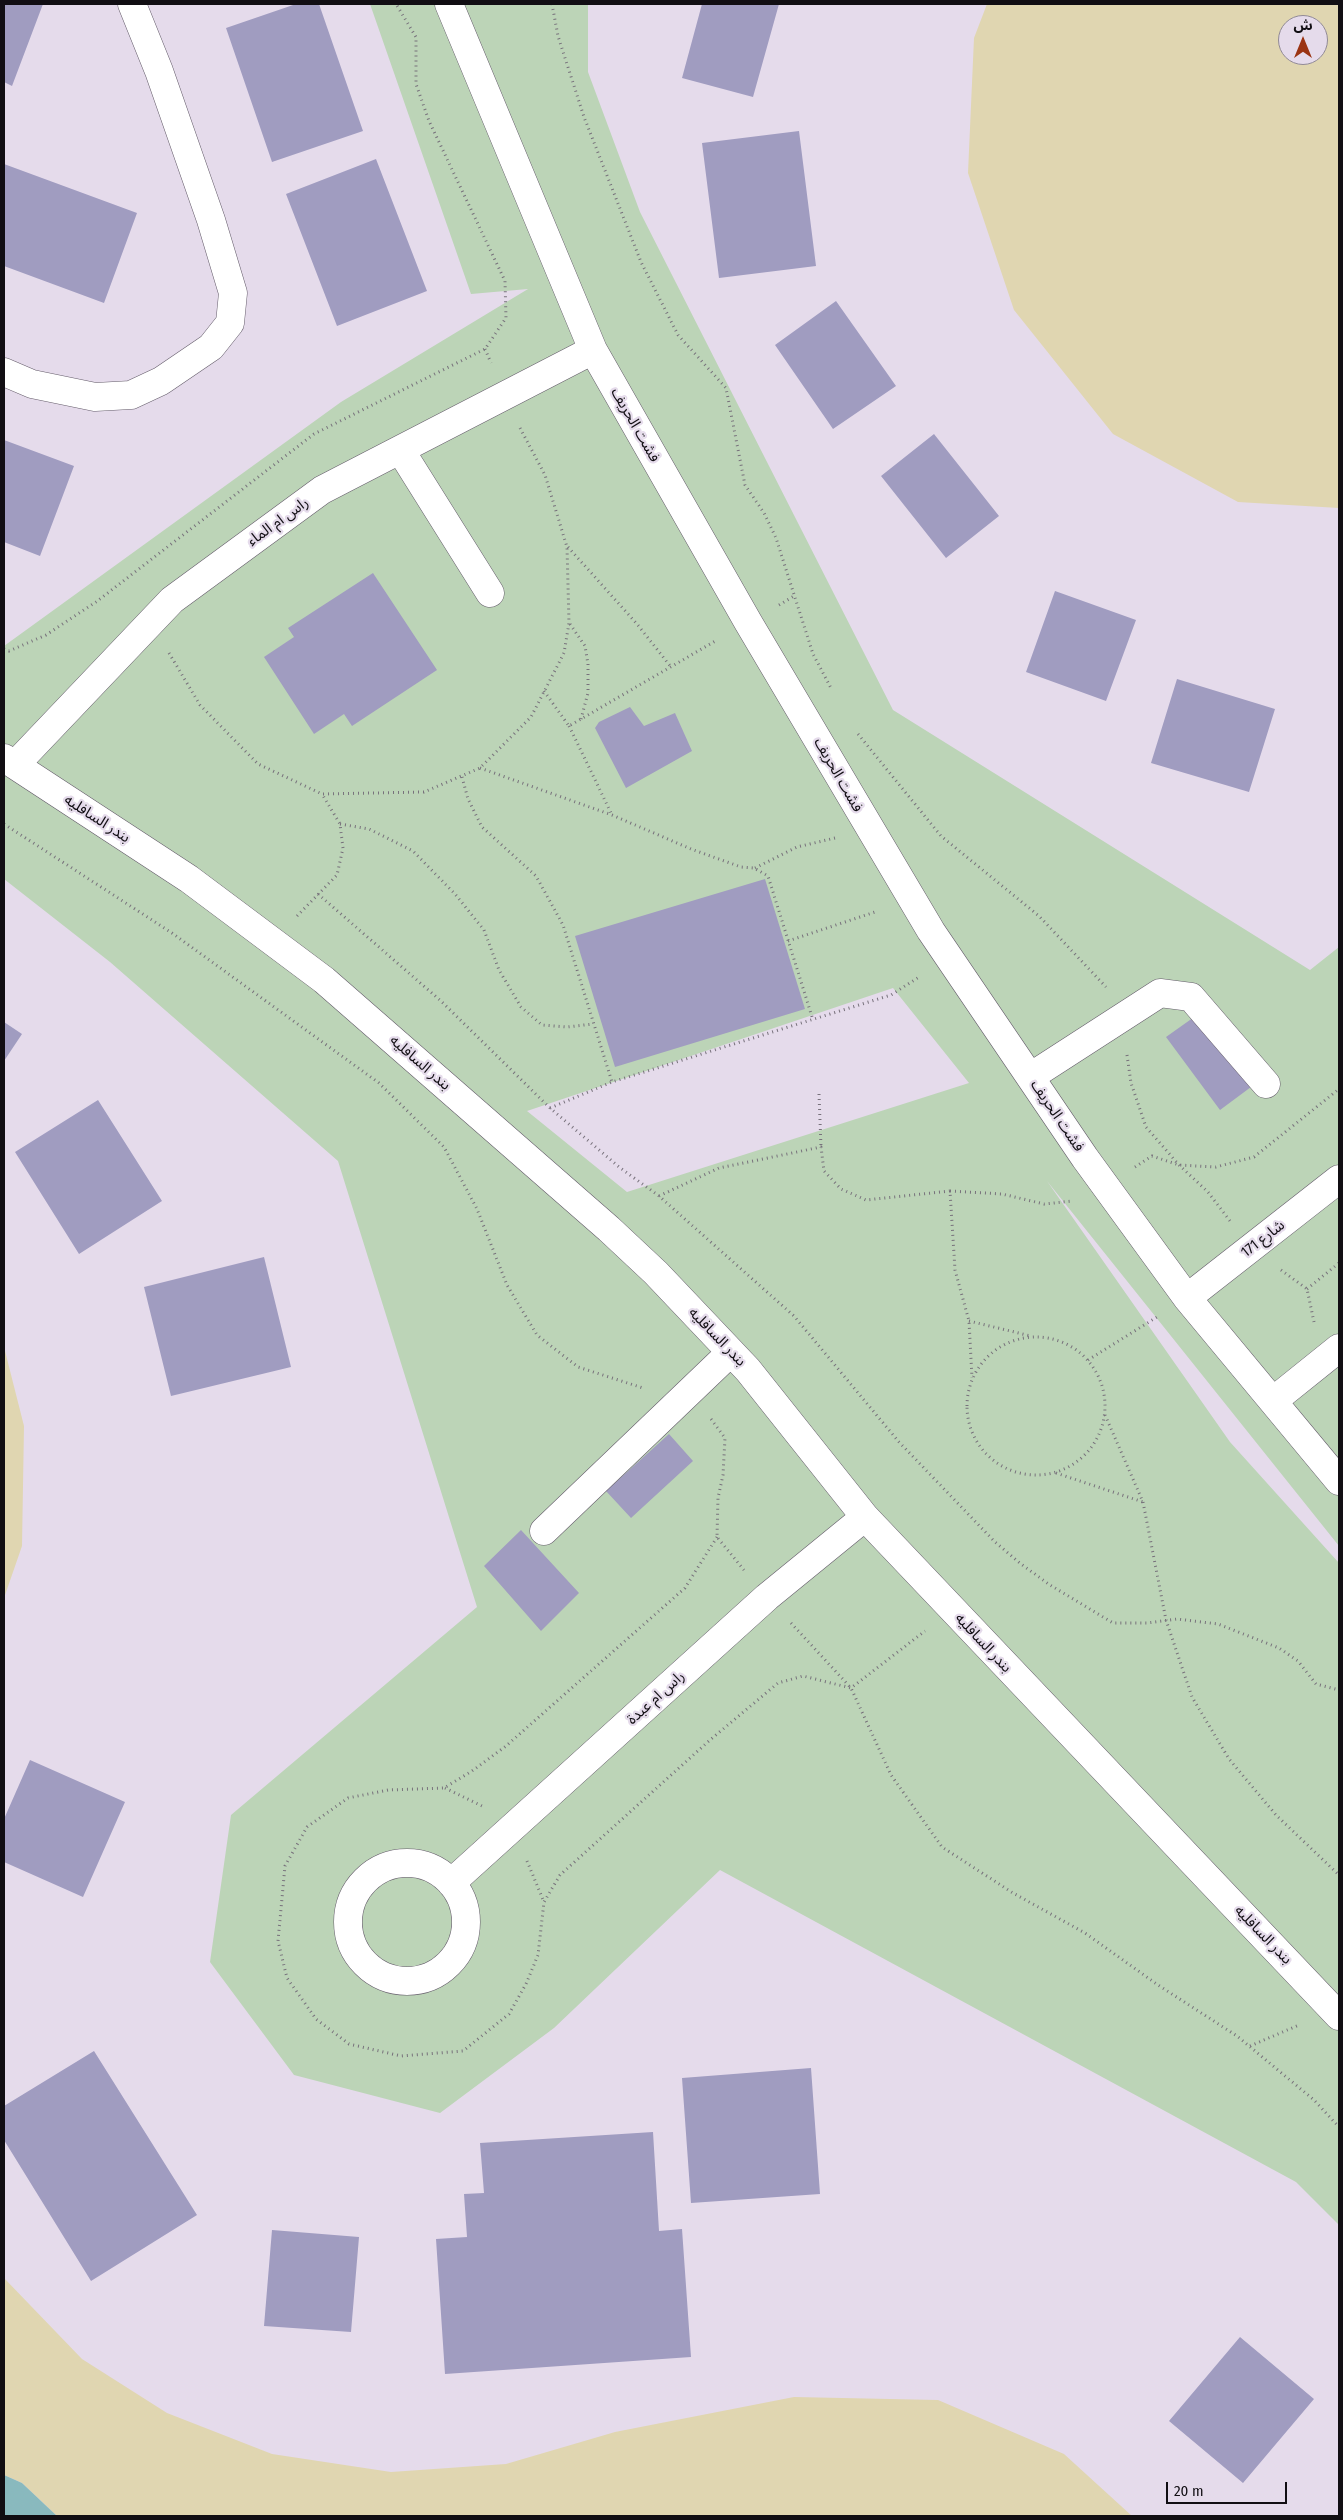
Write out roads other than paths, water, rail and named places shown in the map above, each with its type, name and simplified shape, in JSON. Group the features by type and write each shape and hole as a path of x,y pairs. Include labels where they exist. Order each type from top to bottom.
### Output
{"street":[{"path":"4,372 32,384 95,396 131,395 161,381 211,347 230,323 233,293 206,203 160,71 132,4"},
{"name":"فشت الحريف","path":"449,4 593,350 748,622 912,900 949,958 1105,1186 1187,1298 1339,1481"},
{"name":"راس ام الماء","path":"10,762 172,600 322,490 401,451 593,350"},
{"path":"401,451 490,593"},
{"name":"بندر السافليه","path":"10,762 189,879 331,987 564,1188 656,1273 748,1370 865,1517 1337,2013"},
{"path":"1030,1077 1118,1022 1160,993 1191,997 1266,1084"},
{"name":"شارع 171","path":"1187,1298 1339,1179"},
{"path":"1273,1401 1334,1351"},
{"path":"544,1531 731,1352"},
{"name":"راس ام عبدة","path":"451,1883 767,1597 865,1517"},
{"path":"408,1863 424,1865 439,1872 451,1883 460,1896 465,1911 466,1926 462,1943 449,1962 429,1976 414,1980 398,1980 382,1975 368,1966 358,1954 351,1940 348,1924 352,1901 365,1881 378,1870 392,1864 408,1863"}]}
